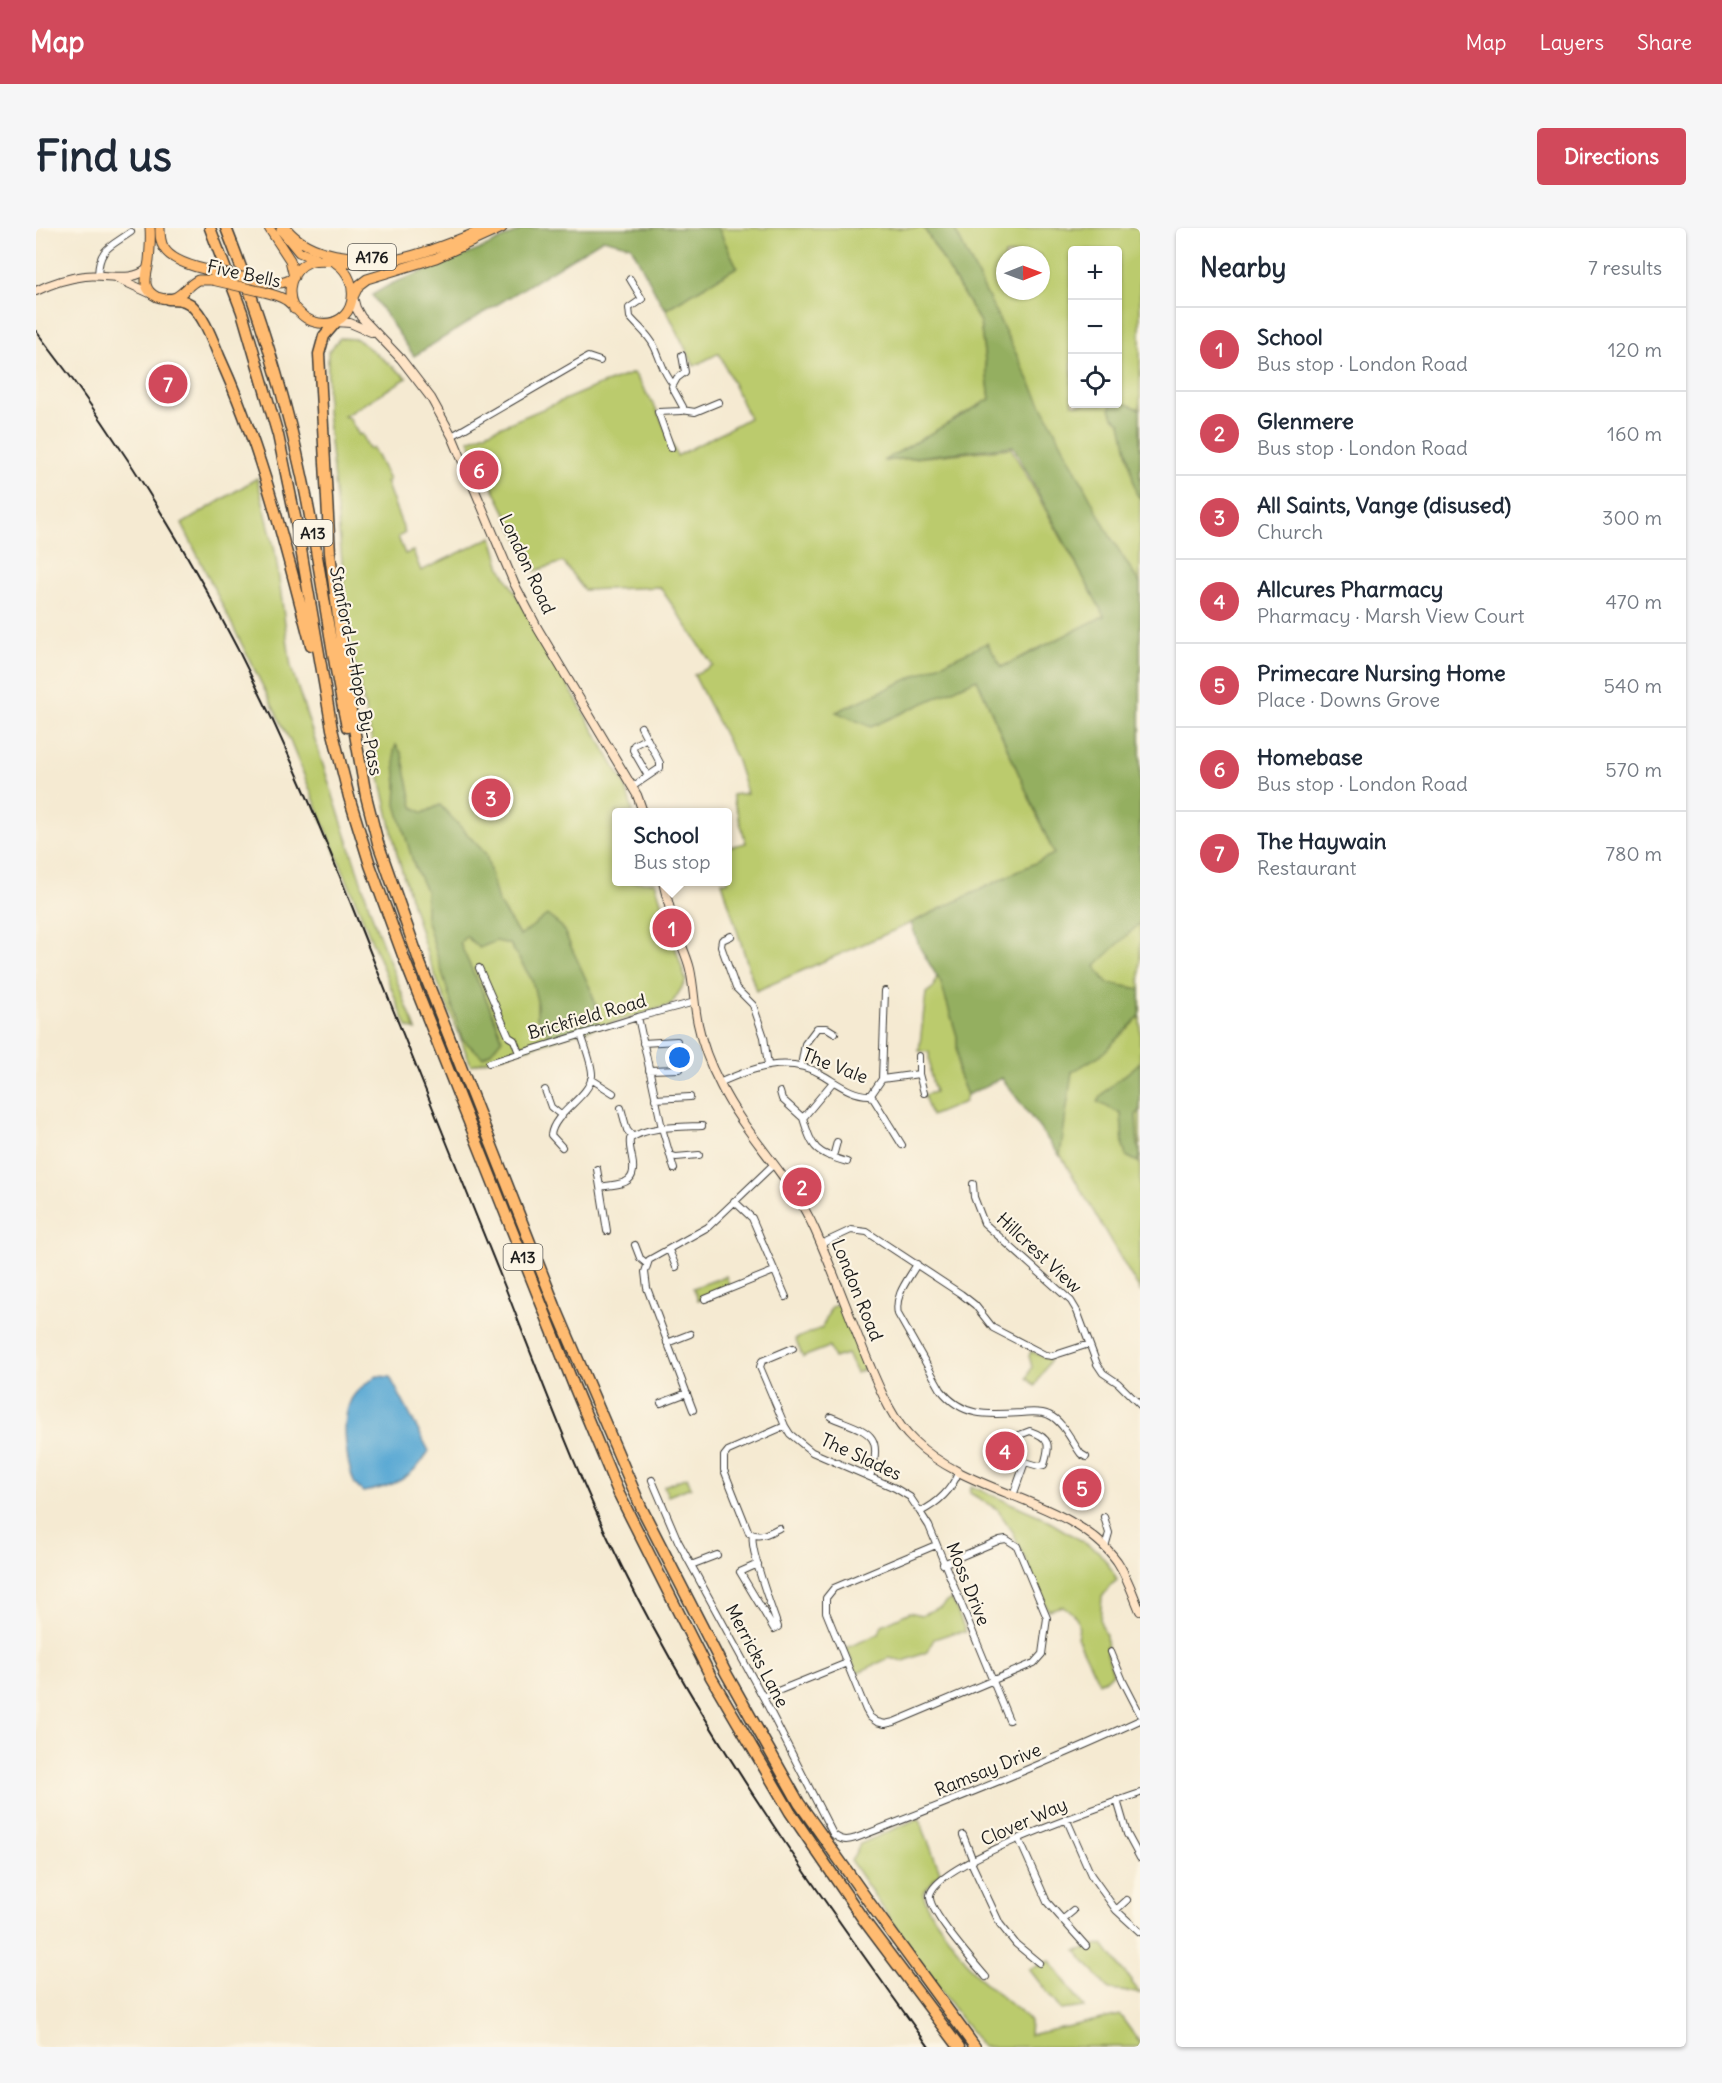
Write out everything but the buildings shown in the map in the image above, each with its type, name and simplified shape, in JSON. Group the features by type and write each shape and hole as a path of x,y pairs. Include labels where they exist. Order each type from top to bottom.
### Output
{"highway":[{"name":"A13","path":"210,228 242,312 267,391 291,492 332,729"},
{"name":"Stanford-le-Hope By-Pass","path":"226,228 262,327 292,432 309,508 344,713 355,764 378,843"},
{"name":"A13","path":"168,299 185,301 199,315 245,417 282,529 349,797 386,911 490,1177 619,1494 711,1677 790,1812 863,1919 958,2047"},
{"name":"A13","path":"336,322 324,336 319,354 329,543 347,689 366,796 378,843 420,963 555,1306 641,1507 726,1673 800,1803 975,2047"}],"main road":[{"path":"150,228 148,268 145,278 146,286 156,296"},
{"name":"Five Bells","path":"160,228 163,246 186,266 188,275 185,289"},
{"path":"269,228 290,260 294,277"},
{"path":"280,228 299,252 320,260"},
{"name":"A176","path":"286,228 295,238 310,246 333,253 355,256 385,256 464,237"},
{"name":"A176","path":"320,260 368,264 389,261 424,252 488,228"},
{"name":"A176","path":"353,297 360,285 368,279 436,258 501,228"},
{"path":"36,291 62,280 98,275 135,276 160,257 178,258"},
{"name":"Five Bells","path":"178,258 213,276 265,287 311,321 322,324 336,322"},
{"name":"Five Bells","path":"294,309 290,296 294,277 298,270 308,263 320,260"},
{"name":"A176","path":"333,262 348,275 353,286 350,309 336,322"},
{"path":"108,275 168,299"},
{"name":"Five Bells","path":"168,299 178,296 198,280 213,276"},
{"name":"Five Bells","path":"265,287 288,281 294,277"},
{"name":"London Road","path":"353,297 358,313 416,377 431,398 452,436 514,583 632,787 641,808"},
{"name":"London Road","path":"336,322 355,324 377,335"},
{"name":"London Road","path":"664,886 676,931 690,967 698,1024 719,1083 746,1128 794,1193 812,1224 863,1348 895,1417 912,1440 934,1459 958,1473 1065,1519 1105,1547 1118,1563 1140,1611"}],"street":[{"path":"98,275 99,260 103,252 130,232"},
{"path":"630,279 642,299 629,308 630,317 654,345 661,365 673,384 672,387 682,410"},
{"path":"673,384 685,372 682,355"},
{"path":"452,436 588,357 600,361"},
{"path":"672,448 658,412 682,410 695,412 720,402"},
{"path":"632,787 660,768 660,763 641,727"},
{"path":"647,738 634,745 633,750 648,776"},
{"path":"731,936 722,940 720,946 736,988 753,1005 764,1037 768,1065"},
{"path":"479,968 509,1037 514,1040 519,1053"},
{"name":"The Vale","path":"871,1095 882,1078 885,991"},
{"name":"Brickfield Road","path":"489,1063 638,1017 695,1002"},
{"path":"638,1017 655,1099 674,1169"},
{"path":"827,1028 829,1019"},
{"path":"801,1066 805,1044 817,1028 827,1028 835,1033"},
{"path":"562,1147 551,1133 591,1079 592,1072 581,1034"},
{"path":"643,1043 676,1041"},
{"path":"919,1056 919,1074 924,1093"},
{"name":"The Vale","path":"719,1083 768,1065 801,1066 861,1096 871,1095"},
{"path":"649,1070 680,1069"},
{"path":"882,1078 919,1074"},
{"path":"591,1079 613,1093"},
{"path":"803,1118 833,1082"},
{"path":"545,1090 551,1107 562,1116"},
{"path":"780,1092 782,1099 803,1118 810,1141 822,1154 847,1161"},
{"name":"The Vale","path":"871,1095 902,1145"},
{"path":"655,1099 690,1097"},
{"path":"621,1108 627,1130 633,1137"},
{"path":"600,1187 625,1182 633,1177 629,1147 630,1139 633,1137 662,1128 702,1126"},
{"path":"829,1156 834,1153 837,1143"},
{"path":"670,1155 676,1157 699,1155"},
{"path":"693,1410 647,1288 645,1272 647,1264 649,1260 708,1227 774,1164"},
{"path":"597,1169 607,1231"},
{"name":"Hillcrest View","path":"973,1184 979,1215 984,1223 1071,1301 1097,1364 1140,1405"},
{"path":"734,1201 752,1218 786,1297"},
{"path":"821,1244 851,1230 862,1230 961,1294 975,1305 993,1328 1045,1355 1052,1356 1089,1344"},
{"path":"634,1245 640,1258 647,1264"},
{"path":"669,1250 676,1267"},
{"path":"917,1264 898,1296 897,1314 948,1400 985,1415 1029,1412 1048,1414 1086,1457"},
{"path":"705,1299 774,1271"},
{"path":"667,1343 690,1334"},
{"name":"The Slades","path":"793,1348 762,1361 760,1367 790,1434 812,1452 910,1497 920,1512"},
{"path":"661,1403 687,1393"},
{"path":"831,1417 863,1430 871,1436 875,1443 876,1459 870,1477"},
{"path":"779,1528 763,1535 753,1535 746,1528 724,1470 724,1456 734,1449 785,1426"},
{"path":"1013,1496 1025,1462 1044,1465 1049,1449 1046,1439 1036,1433 1030,1431 1017,1436"},
{"path":"920,1512 938,1501 951,1489 958,1473"},
{"name":"Merricks Lane","path":"652,1480 691,1565 763,1697 833,1834 844,1840"},
{"name":"Moss Drive","path":"920,1512 929,1526 1009,1720"},
{"path":"1104,1517 1110,1533 1105,1547"},
{"path":"753,1535 752,1544 778,1627 774,1629 740,1572 758,1564"},
{"path":"936,1545 845,1583 829,1592 824,1605 870,1717 877,1722 885,1724 908,1716 1034,1663 1042,1654 1047,1618 1017,1546 1006,1539 1000,1540 943,1564"},
{"path":"691,1565 717,1555"},
{"path":"1111,1652 1123,1682 1140,1714"},
{"path":"763,1697 847,1663"},
{"name":"Ramsay Drive","path":"844,1840 856,1838 946,1803 1140,1720"},
{"name":"Clover Way","path":"986,1977 960,1947 931,1906 930,1894 939,1882 972,1861 1066,1818 1140,1793"},
{"path":"1117,1800 1127,1834 1140,1858"},
{"path":"1066,1818 1090,1875 1116,1910 1140,1932"},
{"path":"963,1835 1000,1924 1016,1944 1039,1964"},
{"path":"1019,1839 1047,1902 1086,1946"},
{"path":"1116,1910 1127,1900"},
{"path":"1062,1920 1073,1911"}],"green space":[{"path":"525,228 718,228 737,267 666,309 631,246 603,239 414,356 372,295 391,284 481,249"},
{"path":"718,228 924,228 980,322 990,399 885,461 1011,448 1105,616 977,679 1054,854 911,923 756,991 723,886 732,886 732,846 746,843 732,795 747,793 736,758 694,675 713,665 660,587 584,590 563,562 535,571 469,440 597,386 634,373 658,412 677,456 749,418 719,353 694,366 666,309 737,267"},
{"path":"924,228 954,228 1036,394 1110,536 1140,584 1140,923 1095,966 1107,983 1140,989 1140,1016 1102,1054 1072,1072 1060,1156 1002,1078 967,1095 958,1073 957,1036 941,983 920,948 911,923 1054,854 977,679 871,727 836,712 987,643 1002,667 1104,616 1013,446 883,461 990,399 980,322"},
{"path":"941,228 1140,228 1140,1291 926,925 1067,858 1127,620"},
{"path":"340,338 357,339 407,378 344,416 349,418 359,435 362,434 369,449 373,448 389,480 386,482 405,533 398,537 405,554 413,551 421,571 492,537 501,568 625,785 632,808 612,808 612,886 656,886 686,981 671,1005 471,1065 429,960 397,854 350,641 327,411 328,352"},
{"path":"1122,402 1140,409 1140,499 1136,493 1121,423 1113,417 1110,408 1122,408"},
{"path":"257,478 275,551 291,667 375,924 416,1030 407,1027 290,741 182,524"},
{"path":"396,745 402,754 413,807 423,813 440,805 486,854 498,902 520,936 547,915 562,927 591,990 599,1016 596,1024 549,1036 537,1017 537,1001 532,980 510,944 496,941 479,948 466,936 460,943 502,1039 490,1053 483,1057 462,1039 426,918 426,891 414,865 396,805 394,751"},
{"path":"937,975 957,1036 958,1073 967,1095 965,1102 931,1116 924,1095 935,1092 930,1073 929,1052 919,1051 926,993 934,987"},
{"path":"1140,1062 1140,1111 1136,1115 1140,1153 1137,1161 1140,1163 1126,1156 1121,1114 1098,1102 1112,1085"},
{"path":"726,1276 730,1287 698,1300 693,1288"},
{"path":"841,1303 865,1369 856,1373 847,1354 834,1358 829,1347 803,1357 795,1339 822,1328 831,1307"},
{"path":"1031,1351 1050,1360 1035,1386 1027,1378 1032,1367 1029,1356"},
{"path":"687,1477 691,1487 668,1496 664,1486"},
{"path":"971,1486 1040,1516 1098,1551 1108,1564 1117,1580 1102,1597 1100,1621 1106,1636 1107,1653 1113,1674 1099,1683 1077,1637 1079,1627 1076,1619 1063,1606 1048,1610 1013,1532 997,1509 970,1493"},
{"path":"952,1599 966,1632 952,1633 934,1639 927,1652 904,1661 889,1658 857,1673 846,1648 879,1634 882,1625 910,1612 921,1615"},
{"path":"919,1818 940,1872 923,1893 929,1910 976,1975 1030,2021 1029,2035 1120,2015 1140,2043 1140,2047 982,2047 911,1950 851,1861 860,1844"},
{"path":"1103,1944 1140,1993 1109,1990 1076,1951"},
{"path":"1050,1961 1084,2007 1061,2010 1029,1969"}],"water":[{"path":"377,1376 390,1377 429,1451 416,1468 401,1480 363,1492 356,1486 349,1463 345,1431 347,1410 355,1394"}],"railway":[{"path":"36,331 75,383 147,490 213,602 271,717 334,861 593,1506 641,1604 677,1670 756,1799 841,1924 929,2047"}],"place":[{"name":"The Haywain","path":"168,384"},
{"name":"Homebase","path":"479,470"},
{"name":"All Saints, Vange (disused)","path":"491,798"},
{"name":"School","path":"672,928"},
{"name":"Glenmere","path":"802,1187"},
{"name":"Allcures Pharmacy","path":"1005,1451"},
{"name":"Primecare Nursing Home","path":"1082,1488"}]}
